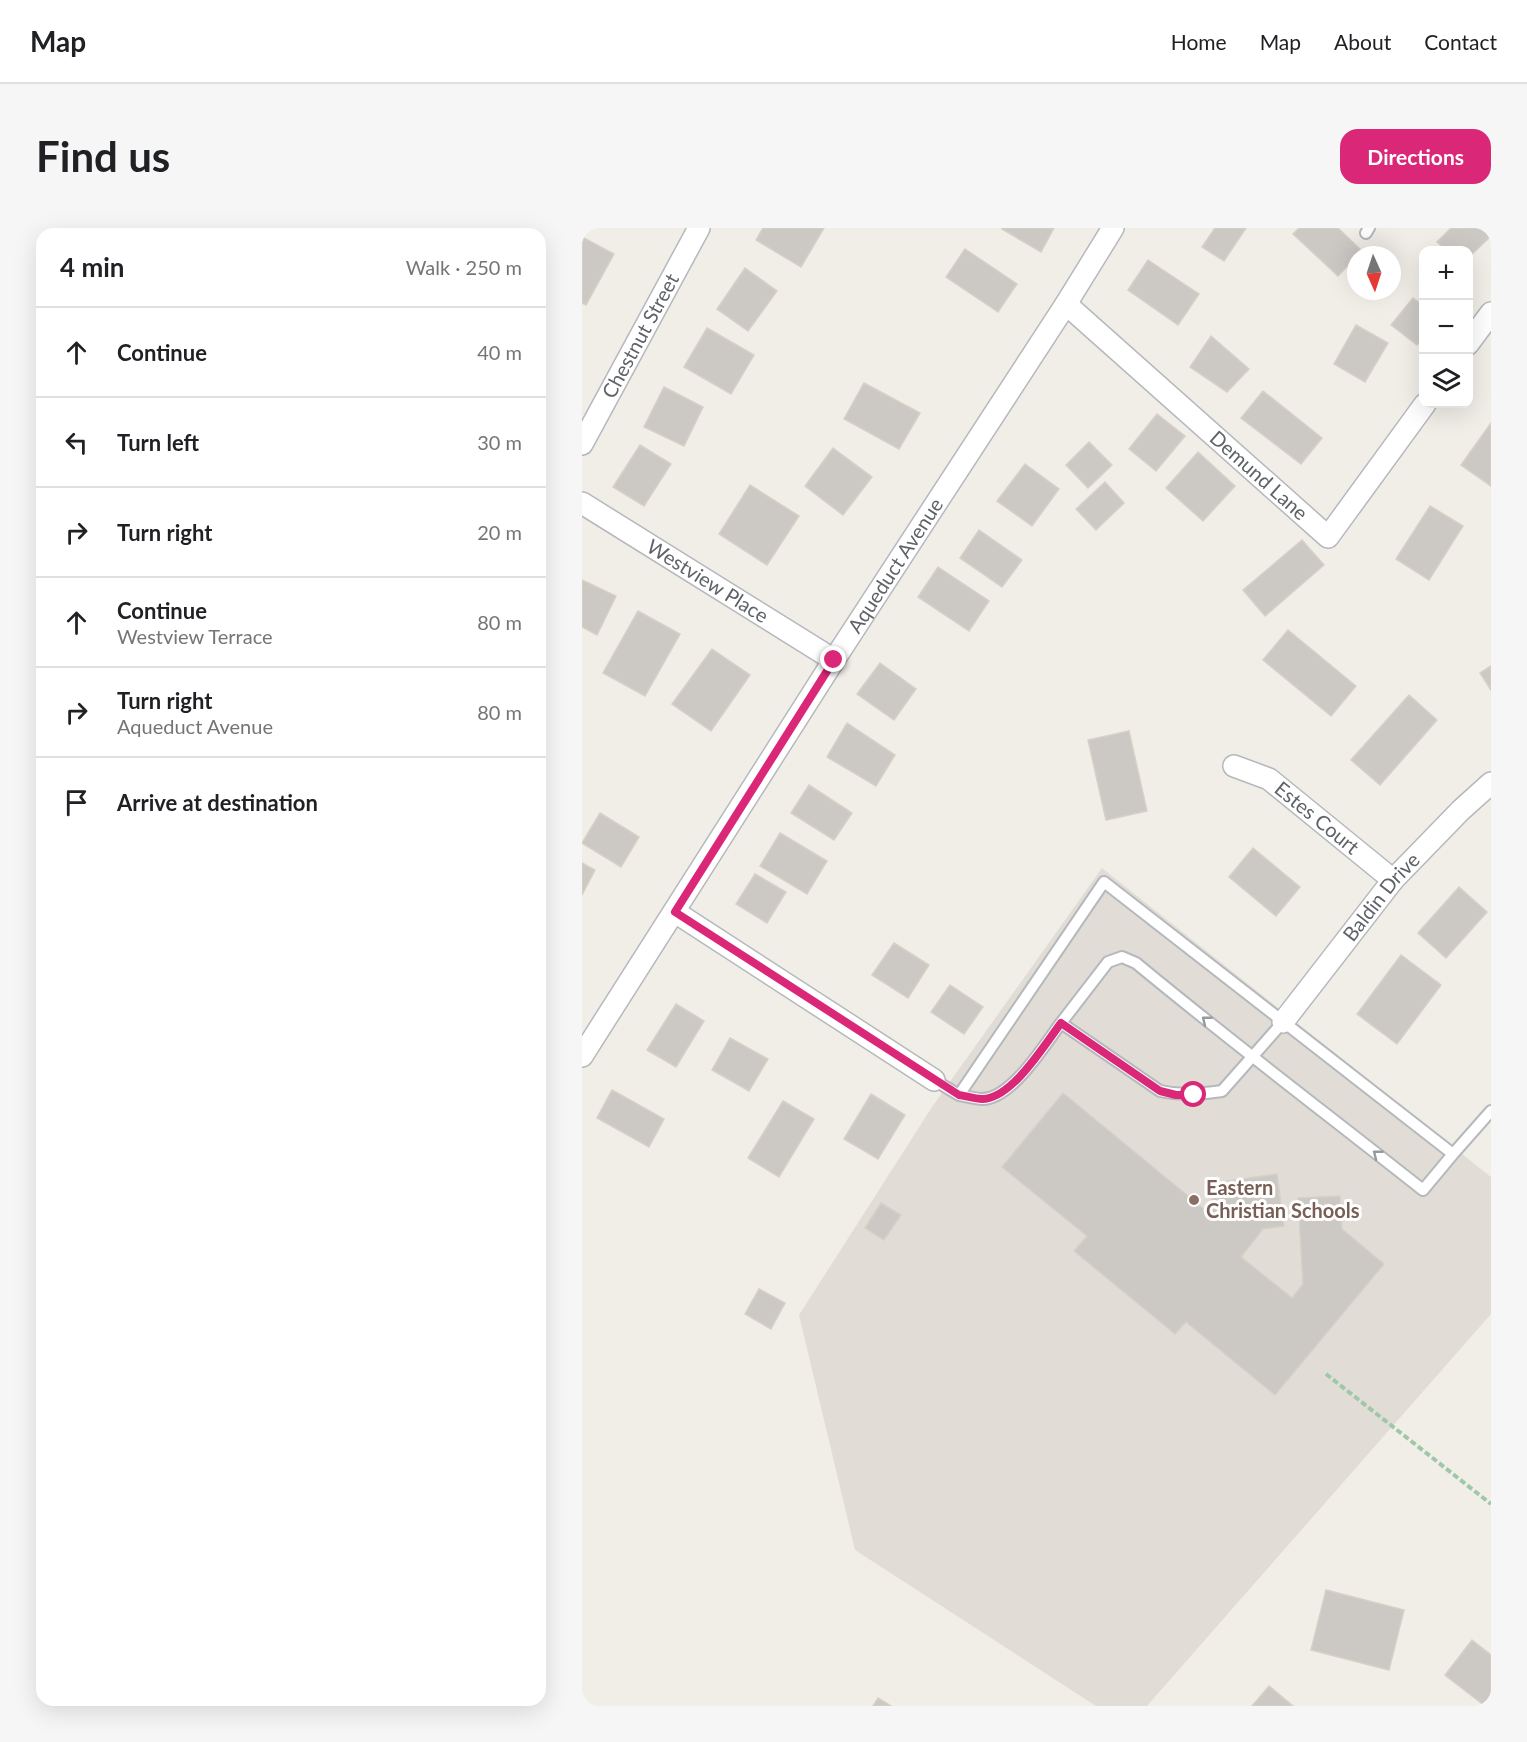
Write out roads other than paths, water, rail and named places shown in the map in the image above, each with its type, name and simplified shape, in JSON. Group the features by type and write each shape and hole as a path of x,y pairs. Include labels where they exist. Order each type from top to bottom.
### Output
{"street":[{"name":"Chestnut Street","path":"582,444 699,228"},
{"name":"Aqueduct Avenue","path":"582,1056 1113,228"},
{"name":"Demund Lane","path":"1066,304 1328,537 1422,408"},
{"path":"1473,337 1491,313"},
{"name":"Westview Place","path":"582,503 834,660"},
{"name":"Estes Court","path":"1234,766 1269,779 1394,880"},
{"name":"Baldin Drive","path":"1283,1022 1394,880 1461,810 1491,783"},
{"path":"675,912 933,1080"}],"lane":[{"path":"959,1095 1104,882 1453,1154"},
{"path":"933,1080 959,1095 983,1099 995,1096 1019,1078 1108,962 1122,957 1136,963 1214,1027 1424,1190 1491,1111"},
{"path":"1061,1023 1160,1091 1176,1095 1194,1095 1222,1091 1283,1022"}],"place":[{"name":"Eastern Christian Schools","path":"1194,1200"}]}
